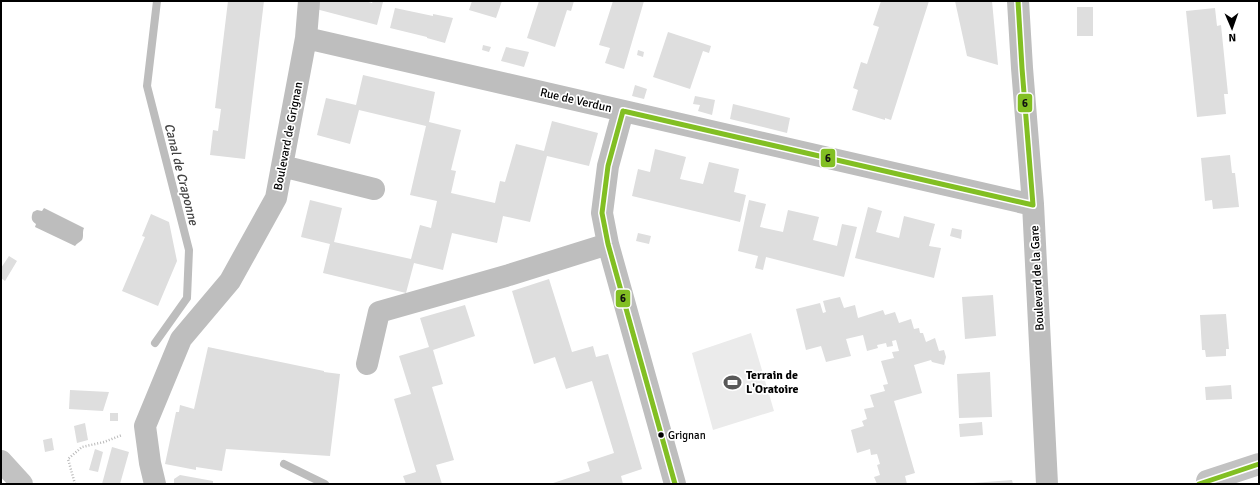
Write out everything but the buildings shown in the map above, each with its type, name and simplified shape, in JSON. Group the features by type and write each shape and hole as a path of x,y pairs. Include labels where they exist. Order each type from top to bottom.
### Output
{"main road":[{"path":"1,461 22,484"},
{"path":"1207,481 1259,464"}],"street":[{"name":"Boulevard de Grignan","path":"145,426 181,339 230,281 276,198 306,38 309,1"},
{"name":"Boulevard de la Gare","path":"1018,1 1033,205 1047,484"},
{"name":"Rue de Verdun","path":"306,38 1033,205"},
{"path":"623,111 608,166 602,213 608,244 675,484"},
{"path":"282,166 374,189"},
{"path":"367,364 379,312 509,275 608,244"},
{"path":"145,426 150,463 155,484"}],"path":[{"path":"75,484 68,459 82,447 104,442 145,426"}],"shaded area":[{"path":"44,208 84,228 82,240 75,246 35,227 36,224 32,219 33,212 37,210 42,211"},
{"name":"Terrain de L'Oratoire","path":"751,333 774,411 713,430 692,353"}],"waterway":[{"name":"Canal de Craponne","path":"155,343 187,298 189,250 147,86 157,1"},
{"name":"Canal de Craponne","path":"284,464 325,484"}],"transit line":[{"name":"6","path":"1018,1 1033,205"},
{"name":"6","path":"623,111 1033,205"},
{"name":"6","path":"623,111 608,166 602,213 608,244 675,484"},
{"name":"6","path":"1199,484 1259,464"}],"place":[{"name":"Terrain de L'Oratoire","path":"733,382"},
{"name":"Grignan","path":"661,435"}]}
